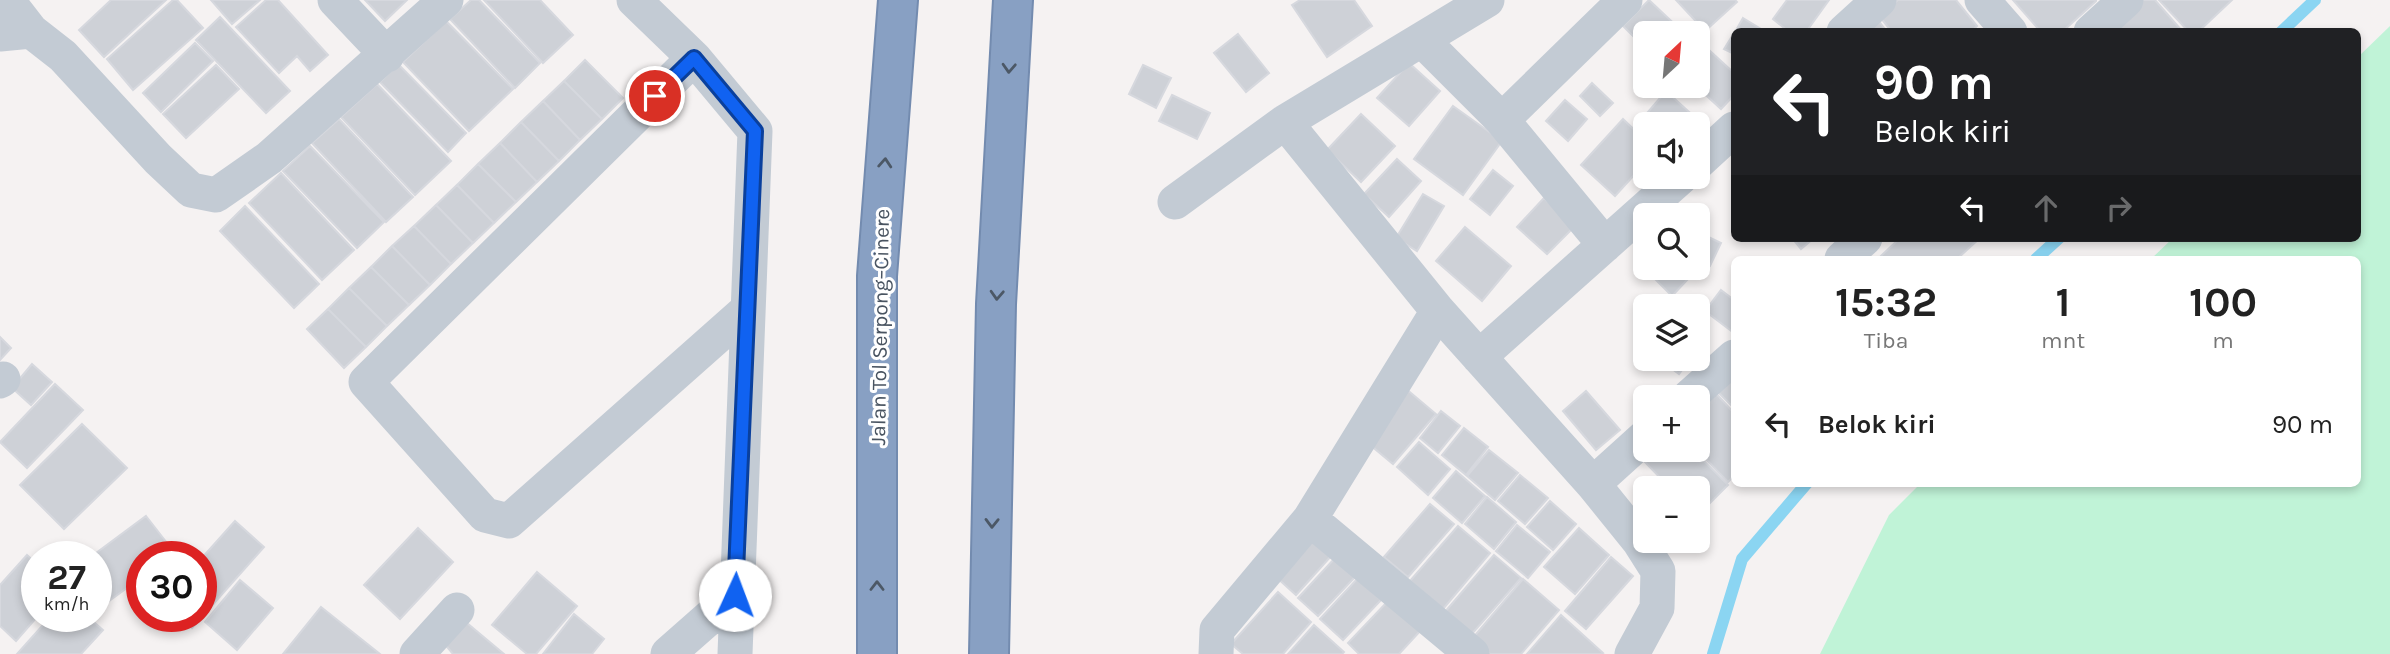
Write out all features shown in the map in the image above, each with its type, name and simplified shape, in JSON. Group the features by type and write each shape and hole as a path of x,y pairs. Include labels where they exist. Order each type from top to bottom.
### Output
{"highway":[{"name":"Jalan Tol Serpong–Cinere","path":"877,654 877,276 898,0"},
{"path":"989,654 996,304 1013,0"}],"street":[{"path":"7,0 16,33 63,56 158,159 191,190 216,195 269,158 446,0"},
{"path":"335,0 387,55"},
{"path":"634,0 694,58 755,131 735,595 735,654"},
{"path":"1175,202 1285,122 1487,0"},
{"path":"1502,120 1625,0"},
{"path":"1848,28 1879,0"},
{"path":"1982,0 2006,28"},
{"path":"2095,28 2126,0"},
{"path":"1422,40 1502,120 1605,245"},
{"path":"694,58 366,382 485,514 509,521 747,310"},
{"path":"1285,122 1438,311 1593,484 1639,541 1658,571 1657,608 1632,654"},
{"path":"1710,151 1731,132"},
{"path":"1479,357 1668,189"},
{"path":"1845,256 1861,242"},
{"path":"1216,654 1217,630 1310,519 1438,311"},
{"path":"1702,385 1731,360"},
{"path":"1593,484 1633,448"},
{"path":"1310,519 1472,654"},
{"path":"668,654 735,595"},
{"path":"417,654 457,610"}],"green space":[{"path":"2390,26 2390,654 1820,654 1889,515 1917,487 2361,487 2361,256 2154,256 2169,242 2361,242 2361,54"}],"building":[{"path":"111,0 166,0 104,57 79,30"},
{"path":"173,0 177,0 203,28 133,90 107,59"},
{"path":"211,0 260,0 232,24"},
{"path":"266,0 278,0 328,55 310,71 297,56 279,73 236,27"},
{"path":"365,0 407,0 385,21"},
{"path":"471,0 479,0 540,63 515,88 450,19"},
{"path":"484,0 540,0 573,35 543,63"},
{"path":"1300,0 1354,0 1372,26 1327,57 1292,5"},
{"path":"1649,0 1671,21 1633,21 1633,36 1623,26"},
{"path":"1676,0 1737,2 1710,26 1710,21 1696,21"},
{"path":"1787,0 1829,0 1809,28 1784,28 1773,19"},
{"path":"1898,0 1956,0 1977,26 1889,28 1879,16"},
{"path":"2013,0 2096,0 2066,28 2038,28"},
{"path":"2143,0 2155,0 2180,28 2111,28"},
{"path":"2159,0 2232,0 2202,28 2185,28"},
{"path":"220,17 290,91 266,113 196,40"},
{"path":"1743,18 1759,28 1737,28"},
{"path":"1878,20 1884,28 1869,28"},
{"path":"446,21 513,89 469,131 403,62"},
{"path":"1238,34 1269,73 1246,92 1214,53"},
{"path":"1731,38 1731,52 1724,49"},
{"path":"195,43 213,61 161,112 143,93"},
{"path":"1710,51 1731,70 1731,98 1721,109 1709,98"},
{"path":"585,60 623,98 602,119 564,81"},
{"path":"1409,63 1440,91 1409,126 1377,98"},
{"path":"398,64 466,133 448,152 380,82"},
{"path":"216,65 239,89 186,138 163,114"},
{"path":"1143,65 1171,78 1156,108 1129,94"},
{"path":"564,81 602,119 580,140 543,101"},
{"path":"1592,83 1613,103 1600,116 1580,96"},
{"path":"377,84 451,161 415,195 341,117"},
{"path":"1172,95 1210,113 1197,139 1159,121"},
{"path":"1660,98 1674,98 1689,112 1648,112"},
{"path":"1565,100 1587,119 1568,141 1546,121"},
{"path":"543,101 580,140 559,161 521,122"},
{"path":"1453,106 1502,141 1463,195 1414,159"},
{"path":"1361,114 1395,146 1361,182 1327,150"},
{"path":"339,119 413,197 386,222 312,143"},
{"path":"1623,119 1633,129 1633,176 1615,196 1581,165"},
{"path":"521,122 559,161 537,182 500,143"},
{"path":"500,143 537,182 516,202 478,164"},
{"path":"310,146 384,222 357,248 283,171"},
{"path":"1397,159 1421,181 1389,217 1364,194"},
{"path":"478,164 516,202 494,223 457,185"},
{"path":"1493,170 1513,186 1490,215 1470,199"},
{"path":"281,173 354,250 322,280 249,203"},
{"path":"457,185 494,223 473,243 436,205"},
{"path":"1423,194 1444,206 1417,251 1396,238"},
{"path":"1544,198 1574,227 1547,254 1517,227"},
{"path":"436,205 473,243 451,264 414,226"},
{"path":"245,206 319,284 294,308 220,231"},
{"path":"414,226 451,264 430,285 392,246"},
{"path":"1465,227 1511,266 1482,301 1436,261"},
{"path":"1710,238 1721,243 1710,266"},
{"path":"1795,242 1809,242 1801,249"},
{"path":"1896,242 1976,242 1960,256 1881,256"},
{"path":"392,246 430,285 409,305 371,267"},
{"path":"371,267 409,305 387,326 349,288"},
{"path":"1656,280 1687,280 1674,294 1670,294"},
{"path":"349,288 387,326 366,347 328,309"},
{"path":"1721,290 1731,298 1731,331 1710,315 1710,304"},
{"path":"328,309 366,347 344,368 307,329"},
{"path":"0,337 11,348 0,360"},
{"path":"32,364 52,382 31,405 12,388"},
{"path":"1731,374 1731,405 1715,389"},
{"path":"55,384 83,410 27,468 0,442"},
{"path":"1405,388 1436,414 1393,464 1363,439"},
{"path":"1711,388 1731,410 1731,479 1728,482 1709,462"},
{"path":"1586,391 1620,430 1596,450 1563,411"},
{"path":"1441,411 1460,426 1438,453 1420,438"},
{"path":"82,424 127,468 64,529 20,485"},
{"path":"1464,428 1488,447 1466,475 1442,455"},
{"path":"1419,442 1450,469 1428,495 1397,467"},
{"path":"1489,450 1518,473 1495,500 1467,476"},
{"path":"1645,462 1705,462 1728,485 1710,503 1710,476 1658,476"},
{"path":"1456,471 1485,496 1462,523 1433,498"},
{"path":"1520,475 1548,498 1525,524 1498,501"},
{"path":"1487,497 1516,522 1494,549 1465,524"},
{"path":"1550,501 1576,524 1553,550 1527,527"},
{"path":"1430,504 1454,524 1408,577 1384,557"},
{"path":"146,516 165,541 126,541 126,589 112,599 112,541"},
{"path":"235,521 264,547 217,600 217,541"},
{"path":"1517,525 1550,552 1528,578 1496,551"},
{"path":"1458,526 1490,553 1443,609 1410,581"},
{"path":"418,528 453,562 400,619 364,585"},
{"path":"1579,528 1609,555 1575,594 1544,567"},
{"path":"1313,537 1332,555 1296,595 1276,577"},
{"path":"1494,555 1521,578 1470,636 1444,613"},
{"path":"1336,557 1356,576 1318,616 1298,598"},
{"path":"1611,557 1633,576 1586,629 1565,611"},
{"path":"21,562 21,632 24,632 16,641 0,626 0,585"},
{"path":"537,572 577,606 536,654 527,654 492,625"},
{"path":"1358,578 1381,600 1343,640 1320,619"},
{"path":"1523,579 1559,610 1521,654 1490,654 1472,639"},
{"path":"240,580 273,608 237,650 216,632 217,608"},
{"path":"1278,592 1311,622 1283,654 1243,654 1231,644"},
{"path":"1390,599 1422,629 1399,654 1359,654 1348,643"},
{"path":"321,607 380,654 283,654"},
{"path":"574,614 604,639 592,654 543,654"},
{"path":"1561,615 1603,653 1527,654"},
{"path":"461,618 504,654 453,654 442,641"},
{"path":"1314,625 1344,652 1288,654"},
{"path":"37,632 101,632 81,654 17,654"}],"waterway":[{"path":"2285,28 2315,0"},
{"path":"2039,256 2055,242"},
{"path":"1713,654 1742,559 1804,487"}],"route":[{"path":"655,96 694,58 755,131 735,595"}]}
